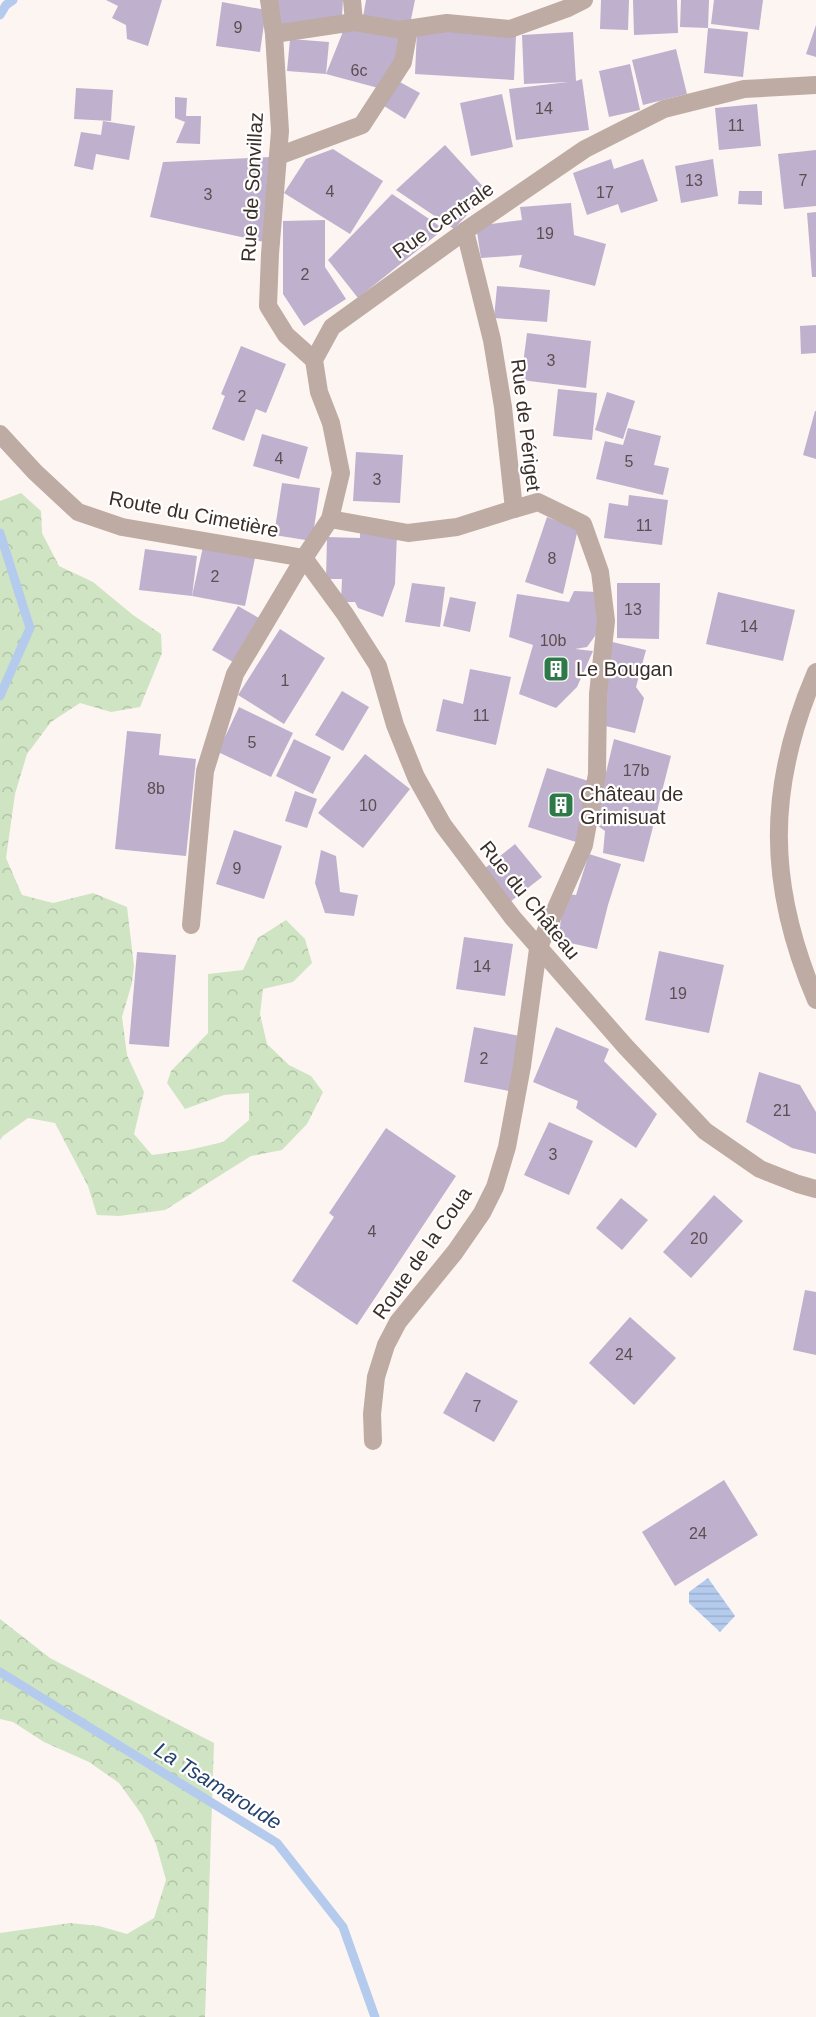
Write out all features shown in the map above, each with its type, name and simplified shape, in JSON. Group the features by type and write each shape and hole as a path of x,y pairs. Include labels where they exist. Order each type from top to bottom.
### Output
{"street":[{"name":"Rue de Sonvillaz","path":"269,0 274,34 280,131 268,306 286,335 314,360"},
{"path":"352,0 354,22"},
{"path":"274,34 354,22 400,30 447,23 510,29 568,9 584,0"},
{"path":"278,156 362,125 403,62 409,29"},
{"name":"Rue Centrale","path":"314,360 332,327 465,231 585,149 664,109 744,89 816,85"},
{"name":"Rue de Périget","path":"465,231 492,340 503,407 514,509 538,502 583,524 600,572 606,621 598,704 597,774 584,845 538,949"},
{"path":"191,925 205,771 235,674 330,519 341,473 331,423 319,392 314,360"},
{"name":"Route du Cimetière","path":"0,434 34,472 78,512 122,527 304,558"},
{"path":"330,519 408,533 457,526 514,509"},
{"name":"Rue du Château","path":"304,558 345,614 378,666 395,725 416,777 443,825 538,949 705,1131 760,1169 816,1189"},
{"path":"816,672 794,729 787,759 782,786 779,840 780,873 789,926 816,1000"},
{"name":"Route de la Coua","path":"373,1441 372,1414 376,1377 386,1346 398,1322 455,1252 482,1213 495,1187 507,1147 522,1066 538,949"}],"green space":[{"path":"21,493 41,511 42,533 59,566 93,582 133,615 161,634 162,653 140,707 111,712 80,703 51,722 27,754 15,794 6,858 22,895 53,903 93,893 127,907 134,966 132,983 122,1017 127,1055 144,1092 134,1134 152,1155 223,1142 249,1120 249,1093 224,1095 185,1109 167,1083 171,1071 208,1033 208,974 243,970 258,938 286,920 305,939 312,963 293,982 263,989 260,1014 267,1044 289,1065 311,1076 323,1092 307,1124 282,1150 251,1156 165,1210 119,1216 97,1215 88,1186 55,1123 28,1118 0,1140 0,501"},
{"path":"0,1619 50,1658 214,1743 205,2017 0,2017 0,1933 70,1923 99,1926 127,1934 154,1918 166,1880 156,1844 142,1815 119,1783 89,1762 44,1742 13,1722 0,1719"}],"water":[{"path":"708,1578 735,1616 720,1632 689,1603 689,1592"}],"building":[{"path":"106,0 162,0 148,46 127,39 126,25 112,18 118,6"},
{"path":"276,0 343,0 342,16 281,27"},
{"path":"366,0 415,0 409,29 363,17"},
{"path":"601,0 629,0 628,30 600,29"},
{"path":"633,0 677,0 678,33 634,35"},
{"path":"681,0 709,0 708,28 680,27"},
{"path":"714,0 763,0 759,30 711,24"},
{"path":"222,2 266,10 260,52 216,46"},
{"path":"816,25 816,57 806,54"},
{"path":"708,28 748,32 743,77 704,73"},
{"path":"344,29 409,33 382,89 326,74"},
{"path":"417,30 516,35 514,80 415,74"},
{"path":"573,32 576,81 582,79 589,130 516,140 509,89 568,82 524,84 522,35"},
{"path":"290,39 329,42 326,74 287,71"},
{"path":"676,49 687,94 643,105 632,60"},
{"path":"630,64 640,110 609,117 599,71"},
{"path":"398,81 420,93 405,119 384,106"},
{"path":"76,88 113,90 111,121 74,119"},
{"path":"502,94 513,147 471,156 460,103"},
{"path":"175,97 187,98 186,116 201,116 200,144 176,143 185,122 175,118"},
{"path":"757,104 761,146 719,150 715,108"},
{"path":"103,121 135,126 129,160 96,154 93,170 74,166 81,132 101,135"},
{"path":"445,145 488,192 454,229 396,190"},
{"path":"333,149 383,181 350,234 284,193 306,159"},
{"path":"816,150 816,206 784,209 778,154"},
{"path":"271,157 264,242 150,217 163,162"},
{"path":"611,159 614,169 643,159 658,201 621,213 618,204 587,215 573,173"},
{"path":"713,159 718,196 681,203 675,166"},
{"path":"739,191 762,191 762,205 738,204"},
{"path":"392,194 444,229 358,298 328,260"},
{"path":"571,203 574,235 606,244 595,286 519,267 522,255 481,258 476,226 522,220 520,207"},
{"path":"816,212 816,277 812,277 807,213"},
{"path":"325,220 325,267 346,299 304,326 283,294 283,221"},
{"path":"497,286 550,290 547,322 494,318"},
{"path":"816,325 816,353 801,354 800,326"},
{"path":"527,333 591,341 586,388 521,380"},
{"path":"241,346 286,364 266,413 256,409 244,441 212,429 225,396 221,394"},
{"path":"558,389 597,393 592,440 553,436"},
{"path":"607,392 635,401 623,439 595,430"},
{"path":"816,411 816,459 803,455"},
{"path":"628,428 661,436 654,465 669,468 663,495 596,479 605,441 623,445"},
{"path":"262,434 308,447 299,479 253,466"},
{"path":"356,452 403,455 400,503 353,501"},
{"path":"282,483 320,488 312,541 274,535"},
{"path":"629,495 668,500 662,545 604,538 609,503 628,506"},
{"path":"547,517 578,529 563,594 525,582"},
{"path":"360,532 397,533 395,584 383,617 358,608 355,602 341,602 342,579 326,579 327,537 360,538"},
{"path":"203,547 255,558 245,606 192,596"},
{"path":"145,549 197,556 192,596 139,590"},
{"path":"412,583 445,587 440,627 405,622"},
{"path":"617,583 660,583 659,639 617,638"},
{"path":"574,591 598,592 606,621 587,647 575,649 593,651 577,687 556,708 519,694 533,645 509,637 517,594 569,602"},
{"path":"718,592 795,610 783,661 706,644"},
{"path":"450,597 476,602 470,632 443,626"},
{"path":"238,606 259,618 233,662 212,650"},
{"path":"280,629 325,658 284,724 238,695"},
{"path":"604,640 646,650 636,687 644,698 635,733 597,724"},
{"path":"470,669 511,677 496,745 436,731 443,699 463,704"},
{"path":"342,691 369,707 343,751 315,735"},
{"path":"239,707 293,733 271,777 218,752"},
{"path":"127,731 161,734 159,755 196,759 186,856 115,849"},
{"path":"294,739 331,757 313,794 276,776"},
{"path":"614,739 671,756 644,862 603,853 605,831 594,823"},
{"path":"365,754 410,789 363,848 318,813"},
{"name":"Château de Grimisuat","path":"547,768 595,783 576,842 528,827"},
{"path":"295,791 317,799 307,828 285,821"},
{"path":"234,830 282,846 264,899 216,884"},
{"path":"515,844 542,877 510,902 484,869"},
{"path":"321,850 336,856 340,892 358,895 354,916 325,913 315,883"},
{"path":"589,854 621,864 597,949 557,940 566,894 576,895"},
{"path":"464,937 513,944 505,996 456,989"},
{"path":"659,951 724,965 709,1033 645,1020"},
{"path":"137,952 176,955 169,1047 129,1044"},
{"path":"474,1027 520,1036 509,1091 464,1082"},
{"path":"556,1027 609,1049 604,1061 657,1114 636,1148 576,1108 578,1101 533,1082"},
{"path":"759,1072 800,1085 816,1112 816,1154 792,1148 746,1122"},
{"path":"549,1122 593,1141 569,1195 524,1175"},
{"path":"386,1128 456,1176 357,1325 292,1281 334,1217 329,1213"},
{"path":"714,1195 743,1221 691,1278 663,1252"},
{"path":"621,1198 648,1220 622,1250 596,1228"},
{"path":"805,1290 816,1292 816,1355 793,1350"},
{"path":"630,1317 676,1358 634,1405 589,1363"},
{"path":"466,1372 518,1401 494,1442 443,1413"},
{"path":"724,1480 758,1535 675,1586 642,1532"}],"waterway":[{"name":"La Tsamaroude","path":"0,15 6,5 13,0"},
{"name":"La Tsamaroude","path":"0,533 30,628 0,696"},
{"name":"La Tsamaroude","path":"0,1672 277,1843 343,1927 375,2017"}],"place":[{"name":"Le Bougan","path":"556,669"},
{"name":"Château de Grimisuat","path":"561,805"}]}
